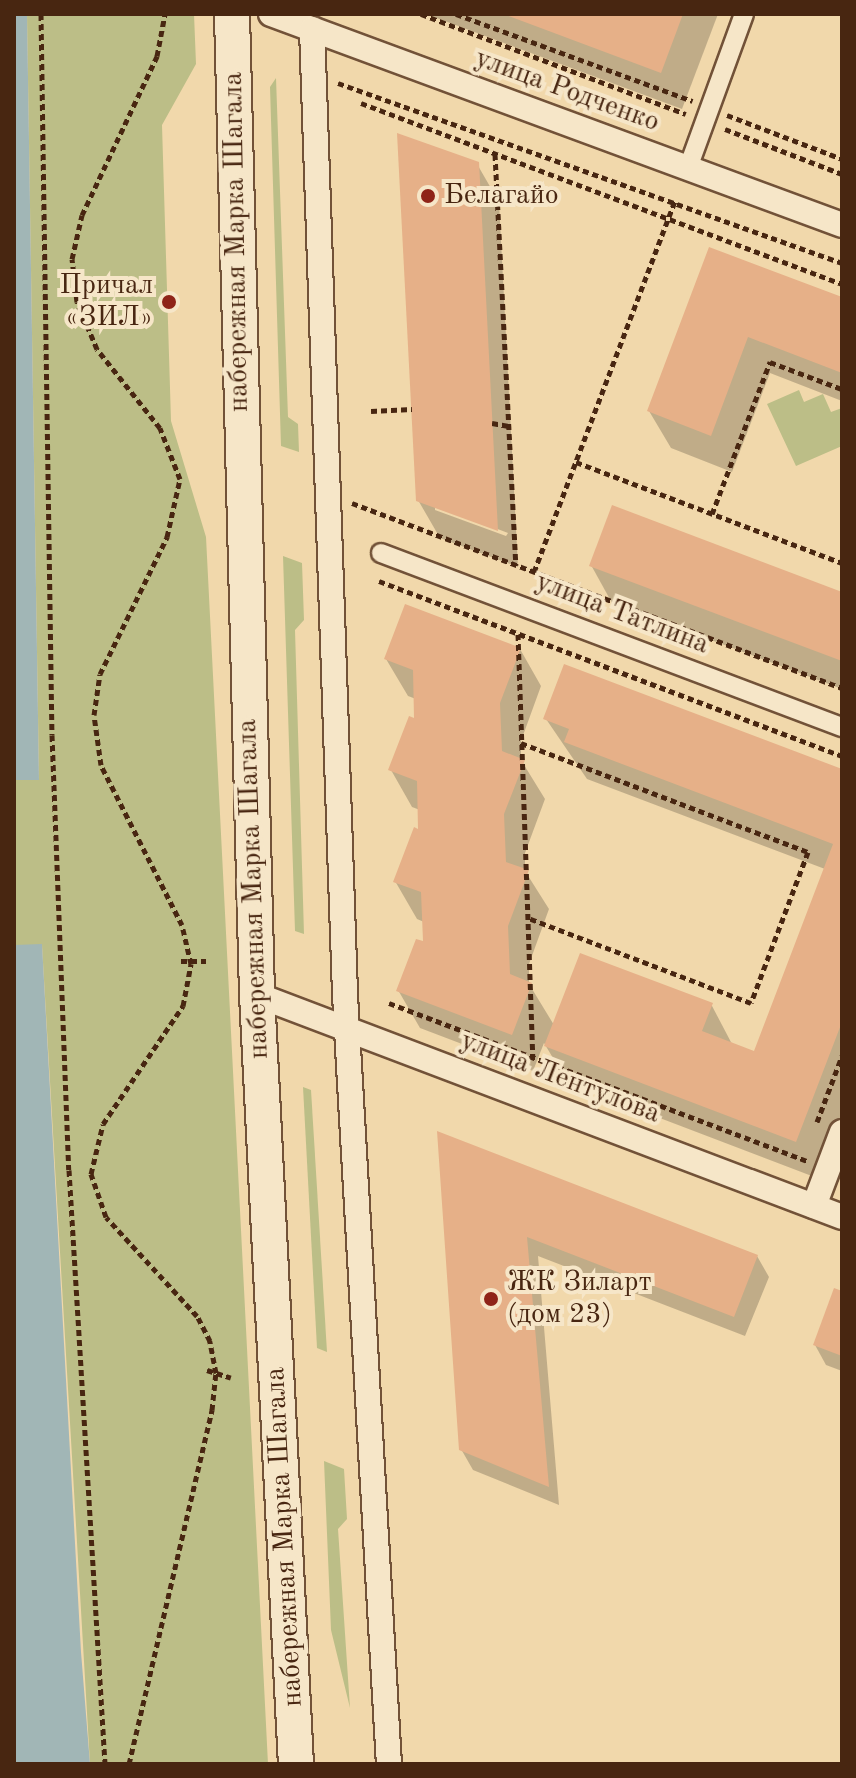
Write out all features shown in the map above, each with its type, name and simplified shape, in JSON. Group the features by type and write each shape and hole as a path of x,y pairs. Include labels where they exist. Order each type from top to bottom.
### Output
{"main road":[{"name":"набережная Марка Шагала","path":"232,14 257,995 296,1764"}],"street":[{"name":"улица Родченко","path":"271,14 842,225"},
{"path":"688,168 744,14"},
{"path":"312,29 325,492 347,1029 389,1764"},
{"name":"улица Татлина","path":"381,553 842,727"},
{"name":"улица Лентулова","path":"257,995 842,1217"},
{"path":"814,1206 842,1132"}],"path":[{"path":"41,14 52,735 69,1170 105,1764"},
{"path":"129,1764 212,1410 216,1373 210,1341 197,1316 106,1217 91,1174 103,1124 183,1006 191,961 182,925 101,765 94,715 100,674 167,537 180,479 160,428 97,349 72,280 82,215 157,56 165,14"},
{"path":"421,14 842,159"},
{"path":"456,14 707,114 842,174"},
{"path":"336,98 336,82 842,263"},
{"path":"361,103 842,284"},
{"path":"495,154 516,565"},
{"path":"534,572 688,168"},
{"path":"712,514 770,362 842,389"},
{"path":"371,411 412,409"},
{"path":"492,423 509,426"},
{"path":"576,462 842,563"},
{"path":"351,487 352,516"},
{"path":"325,492 842,688"},
{"path":"379,581 842,756"},
{"path":"518,634 533,1057"},
{"path":"521,743 808,852 751,1003 528,918"},
{"path":"181,961 206,961"},
{"path":"389,1003 828,1169"},
{"path":"207,1370 231,1378"}],"green space":[{"path":"27,14 194,14 196,64 162,125 171,421 206,537 268,1764 90,1764 42,945 14,945 14,780 39,779"},
{"path":"276,78 288,417 298,424 299,452 281,446 270,87"},
{"path":"799,390 804,402 823,394 831,412 842,408 842,446 796,466 767,404"},
{"path":"283,556 302,563 304,620 295,630 304,934 295,931"},
{"path":"303,1087 311,1090 327,1352 317,1348"},
{"path":"324,1461 344,1469 347,1519 338,1529 350,1708 331,1630"}],"shaded area":[{"path":"14,14 27,14 39,780 14,780"},
{"path":"42,944 81,1652 90,1764 14,1764 14,945"}],"building":[{"path":"503,14 683,14 661,73"},
{"path":"397,133 479,162 498,531 416,501"},
{"path":"709,247 842,297 842,373 748,337 711,436 647,411"},
{"path":"612,505 842,592 842,661 589,566"},
{"path":"405,604 521,648 500,703 502,751 525,760 504,814 506,862 529,870 508,926 510,974 532,983 512,1035 396,991 416,939 423,941 421,892 393,882 414,827 418,829 417,781 388,770 409,716 414,718 413,670 384,659"},
{"path":"564,664 842,769 842,1022 796,1142 544,1046 580,953 713,1003 702,1031 754,1051 833,844 564,742 569,729 543,719"},
{"name":"ЖК Зиларт (дом 23)","path":"437,1131 758,1255 734,1317 527,1237 549,1487 459,1450"},
{"path":"834,1288 842,1291 842,1356 813,1345"}],"place":[{"name":"Белагайо","path":"428,196"},
{"name":"Причал «ЗИЛ»","path":"169,302"},
{"name":"ЖК Зиларт (дом 23)","path":"491,1299"}]}
